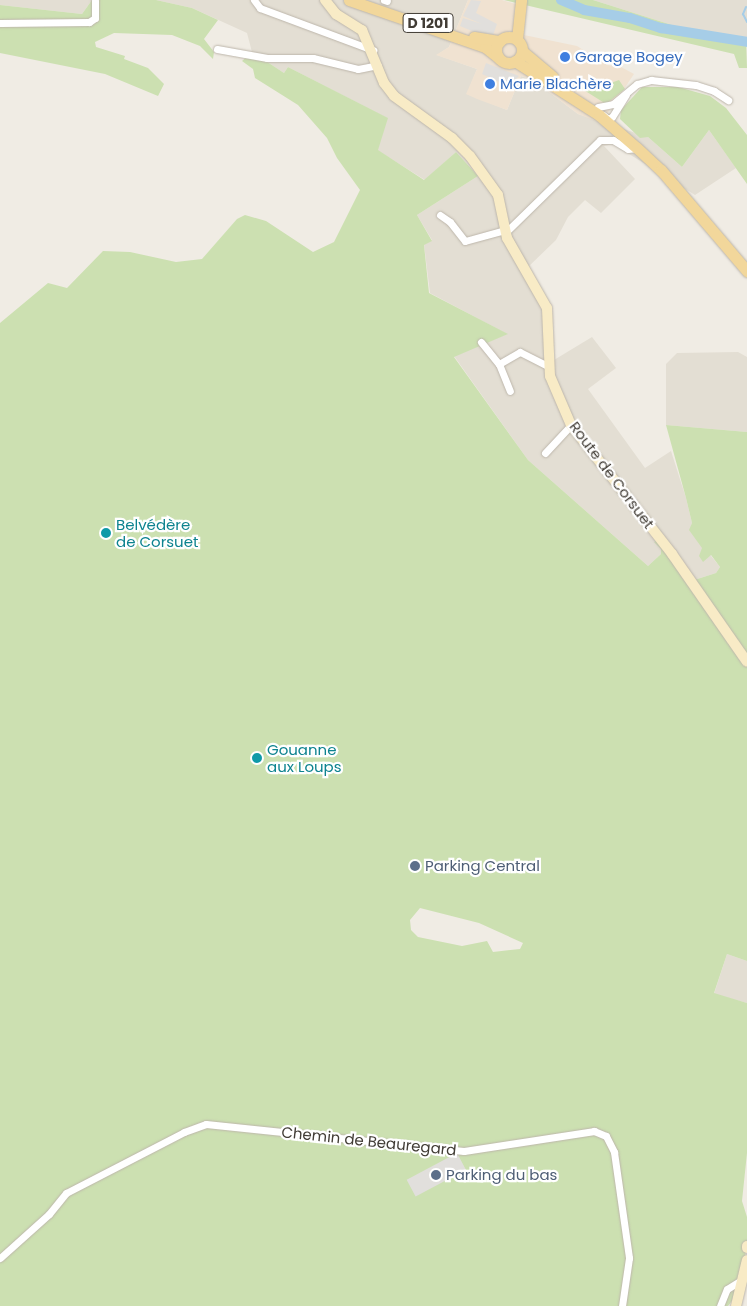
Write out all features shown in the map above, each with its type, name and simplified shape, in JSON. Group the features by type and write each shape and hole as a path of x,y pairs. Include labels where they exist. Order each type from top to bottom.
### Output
{"main road":[{"name":"D 1201","path":"349,0 485,48 498,57"},
{"name":"D 1201","path":"357,0 456,32 508,39"},
{"path":"517,5 508,39 496,48 498,57 504,62 515,61 574,98 637,148 661,170"},
{"path":"508,39 547,74 612,117 646,149 661,170 747,271"},
{"path":"515,61 522,51"}],"street":[{"path":"0,24 79,24 94,18 96,11 95,0"},
{"path":"254,0 260,8 373,50"},
{"name":"Route de Corsuet","path":"325,0 336,14 362,30 394,96 452,138 470,156 498,195 514,254 547,308 549,367 554,388 571,425 672,554 747,662"},
{"path":"217,49 266,58 313,58 358,69 378,65"},
{"path":"598,107 613,104 628,91 651,80 667,80 714,91 728,100"},
{"path":"574,98 608,119 612,117 628,91"},
{"path":"440,215 450,222 465,241 507,230 600,140 613,140 628,149 637,148"},
{"path":"481,342 499,364 510,391"},
{"path":"499,364 520,352 549,367"},
{"path":"545,453 571,425"},
{"name":"Chemin de Beauregard","path":"0,1258 49,1214 66,1193 184,1132 206,1124 464,1151 577,1132 594,1131 606,1136 614,1152 628,1248 622,1306"},
{"path":"736,1306 747,1260"},
{"path":"720,1306 727,1288 743,1279"}],"shaded area":[{"path":"0,0 92,0 82,14 0,5"},
{"path":"156,0 468,0 449,47 437,55 477,69 467,94 507,110 521,76 533,80 578,114 648,137 682,167 709,130 736,168 695,195 613,144 604,146 635,179 601,213 585,200 568,217 556,240 527,268 550,304 554,360 592,337 616,368 588,389 645,468 671,451 686,498 692,523 690,530 720,567 716,573 688,582 661,549 661,554 648,566 528,460 454,356 507,334 430,293 424,244 432,240 417,215 478,176 456,152 425,180 377,150 387,118 288,67 284,73 252,52 247,33 192,8"},
{"path":"468,0 502,0 522,6 524,35 577,46 607,65 621,67 634,74 601,123 578,114 533,80 521,76 507,110 477,99 466,94 477,69 436,55 449,47"},
{"path":"471,0 481,1 476,13 497,24 493,35 484,36 460,26 463,18 482,24 463,16"},
{"path":"593,0 747,0 747,39 672,25"},
{"path":"486,63 519,76 509,86 482,74"},
{"path":"738,352 747,357 747,432 666,425 666,364 677,353"},
{"path":"727,954 747,961 747,1003 714,994"},
{"name":"Parking du bas","path":"457,1153 466,1170 416,1197 407,1180"}],"green space":[{"path":"92,0 156,0 192,8 218,20 204,39 214,52 213,59 200,46 172,35 114,33 95,42 96,47 125,56 124,59 148,68 164,84 158,96 105,74 0,53 0,5 82,14"},
{"path":"504,0 593,0 672,25 746,39 747,68 739,68 734,54"},
{"path":"252,52 284,73 288,67 388,118 378,150 424,180 456,152 478,176 417,215 432,241 424,245 429,293 508,334 454,357 528,460 648,566 661,554 661,549 654,542 659,539 688,582 716,573 720,567 711,555 703,562 699,556 702,548 689,530 692,523 666,425 747,432 747,961 727,954 714,993 747,1003 747,1153 742,1201 747,1217 747,1247 735,1297 728,1306 0,1306 0,323 48,283 67,288 103,251 130,252 176,262 202,259 237,219 245,215 266,221 313,252 334,242 360,190 337,158 327,138 298,105 255,78 253,69 242,61","holes":["420,908 479,923 523,943 520,949 493,952 487,941 462,946 418,937 411,930 410,920"]},
{"path":"619,80 625,89 606,104 579,87 597,88"},
{"path":"642,87 678,87 710,96 726,108 747,135 747,184 709,130 682,167 648,137 640,138 620,119 621,110"}],"waterway":[{"path":"561,0 584,10 630,18 661,28 747,42"},
{"path":"746,7 743,14 747,22"}],"place":[{"name":"Garage Bogey","path":"565,57"},
{"name":"Marie Blachère","path":"490,84"},
{"name":"Belvédère de Corsuet","path":"106,533"},
{"name":"Gouanne aux Loups","path":"257,758"},
{"name":"Parking Central","path":"415,866"},
{"name":"Parking du bas","path":"436,1175"}]}
